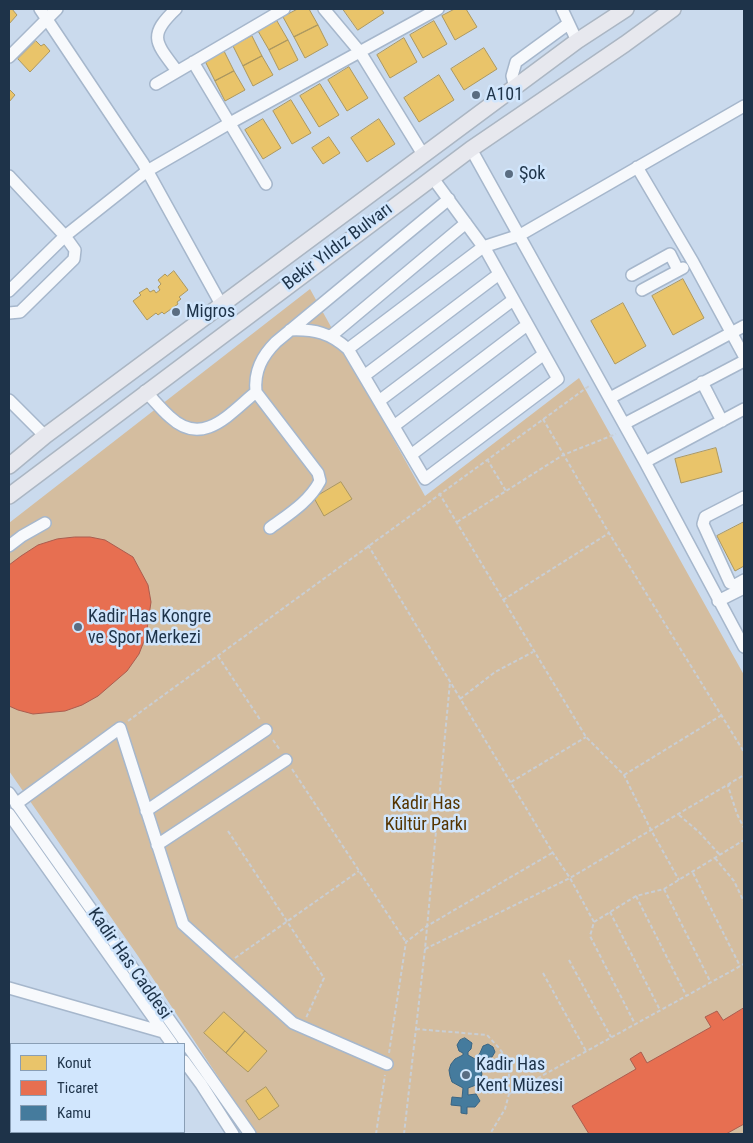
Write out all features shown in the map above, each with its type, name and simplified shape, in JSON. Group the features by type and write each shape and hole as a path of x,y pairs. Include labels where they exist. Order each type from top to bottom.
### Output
{"main road":[{"name":"Bekir Yıldız Bulvarı","path":"9,466 45,436 577,41 626,9"},
{"name":"Bekir Yıldız Bulvarı","path":"9,496 470,149 625,44 673,9"}],"street":[{"path":"40,9 147,171 222,306"},
{"path":"9,57 57,9"},
{"path":"176,9 163,22 157,38 160,48 177,71"},
{"path":"156,84 284,9"},
{"path":"324,9 360,52 424,156"},
{"path":"9,291 65,236 147,171 230,123 438,9"},
{"path":"562,9 577,41"},
{"path":"515,88 512,76 516,62 568,24"},
{"path":"193,62 266,184"},
{"path":"348,349 483,247 520,235 744,106"},
{"path":"470,149 520,235 626,427 744,647"},
{"path":"637,167 693,262 744,356"},
{"path":"9,176 65,236 74,250 74,259 20,312 9,313"},
{"path":"290,330 311,330 331,336 348,349 425,479 558,379 483,247 432,177"},
{"path":"270,528 305,502 320,481 318,473 256,392 256,377 260,363 269,348 448,199"},
{"path":"331,336 466,223"},
{"path":"632,275 670,254 678,270"},
{"path":"642,290 693,262"},
{"path":"364,376 499,274"},
{"path":"379,401 513,300"},
{"path":"394,426 528,325"},
{"path":"610,398 744,326"},
{"path":"411,455 544,354"},
{"path":"626,427 702,382 744,360"},
{"path":"702,382 722,421"},
{"path":"146,392 171,418 184,427 194,430 206,429 217,424 256,392"},
{"path":"9,400 45,436"},
{"path":"645,462 744,409"},
{"path":"744,496 705,518 703,524 730,582 735,585 744,580"},
{"path":"9,546 45,523"},
{"path":"718,601 744,588"},
{"path":"16,804 120,728 183,924 293,1023 387,1064"},
{"path":"146,811 266,730"},
{"path":"157,845 286,760"},
{"name":"Kadir Has Caddesi","path":"9,793 250,1134"},
{"name":"Kadir Has Caddesi","path":"9,814 171,1043"},
{"path":"9,988 163,1032"},
{"path":"185,1062 233,1134"}],"path":[{"path":"120,728 599,378"},
{"path":"543,419 609,533 744,752"},
{"path":"457,522 564,455 626,427"},
{"path":"487,459 506,491"},
{"path":"439,494 586,738 624,775 651,830 679,880"},
{"path":"503,600 609,533"},
{"path":"368,546 552,852 570,878 594,922"},
{"path":"460,699 495,672 534,651"},
{"path":"218,656 406,942 376,1134"},
{"path":"404,1134 428,926 450,682"},
{"path":"624,775 722,715"},
{"path":"510,782 586,738"},
{"path":"425,949 570,878 744,775"},
{"path":"733,782 728,786 737,814 744,828"},
{"path":"678,814 699,832 720,855"},
{"path":"228,831 324,978 302,1027"},
{"path":"635,1024 590,936 594,922 636,896 664,889 744,840"},
{"path":"406,942 428,926 552,852"},
{"path":"715,858 734,881 744,902"},
{"path":"227,964 359,871"},
{"path":"692,872 740,966"},
{"path":"664,889 710,982"},
{"path":"636,896 686,995"},
{"path":"610,912 660,1010"},
{"path":"569,960 611,1037"},
{"path":"509,1094 744,964"},
{"path":"543,973 586,1051"},
{"path":"416,1029 487,1035 499,1048 507,1062 510,1078 509,1094 505,1110 490,1134"}],"green space":[{"name":"Kadir Has Kültür Parkı","path":"310,289 425,496 579,378 744,675 744,1134 256,1134 138,956 9,771 9,523"}],"building: Konut":[{"path":"9,9 12,9 17,15 9,24"},
{"path":"298,9 309,9 318,25 294,37 283,17"},
{"path":"343,9 381,9 384,13 358,30"},
{"path":"455,9 466,9 477,27 455,40 442,16"},
{"path":"277,21 288,40 269,50 258,31"},
{"path":"434,21 447,44 423,58 410,35"},
{"path":"318,25 328,45 305,58 294,37"},
{"path":"252,36 262,56 243,66 233,46"},
{"path":"404,38 417,62 390,78 377,55"},
{"path":"288,40 298,60 279,70 269,50"},
{"path":"36,41 41,46 44,44 50,51 30,72 18,59"},
{"path":"484,48 497,69 464,90 451,69"},
{"path":"224,51 234,71 215,81 205,61"},
{"path":"262,56 273,75 253,86 243,66"},
{"path":"349,67 368,98 347,111 328,80"},
{"path":"234,71 245,90 225,101 215,81"},
{"path":"439,75 454,100 419,122 404,98"},
{"path":"320,84 339,115 319,127 300,96"},
{"path":"9,89 15,95 9,102"},
{"path":"291,100 311,133 292,144 273,111"},
{"path":"263,119 281,148 263,159 245,130"},
{"path":"379,119 395,144 367,162 351,138"},
{"path":"329,137 340,153 323,164 312,148"},
{"path":"174,271 188,290 179,297 181,299 177,302 178,304 164,314 162,312 158,315 156,313 147,320 133,301 141,295 139,293 147,288 150,292 154,290 156,293 160,290 158,287 161,284 158,280 165,274 167,276"},
{"path":"683,279 704,318 673,335 652,296"},
{"path":"623,303 646,346 615,364 591,321"},
{"path":"716,448 722,472 681,483 675,459"},
{"path":"341,482 352,499 324,516 314,498"},
{"path":"744,522 744,566 735,571 717,536"},
{"path":"224,1012 245,1031 226,1053 204,1033"},
{"path":"245,1031 267,1051 248,1072 226,1053"},
{"path":"266,1087 279,1106 259,1120 246,1101"}],"building: Ticaret":[{"name":"Kadir Has Kongre ve Spor Merkezi","path":"75,537 105,540 133,557 148,585 151,602 146,636 139,654 127,671 98,696 82,705 65,711 33,714 18,710 9,706 9,565 38,545 57,539"},
{"path":"744,1008 744,1124 726,1134 589,1134 572,1106 636,1069 630,1059 641,1052 647,1063 711,1027 705,1017 717,1011 723,1020"}],"building: Kamu":[{"name":"Kadir Has Kent Müzesi","path":"465,1038 472,1043 468,1055 475,1059 483,1046 488,1044 493,1047 495,1052 492,1057 484,1058 479,1063 482,1074 480,1080 476,1085 468,1088 468,1095 476,1094 480,1101 475,1107 467,1107 467,1114 461,1113 461,1106 451,1105 452,1097 462,1098 463,1088 452,1082 449,1070 455,1059 463,1055 457,1045 460,1040"}],"place":[{"name":"A101","path":"476,95"},
{"name":"Şok","path":"509,174"},
{"name":"Migros","path":"176,312"},
{"name":"Kadir Has Kongre ve Spor Merkezi","path":"78,627"},
{"name":"Kadir Has Kent Müzesi","path":"466,1075"}]}
